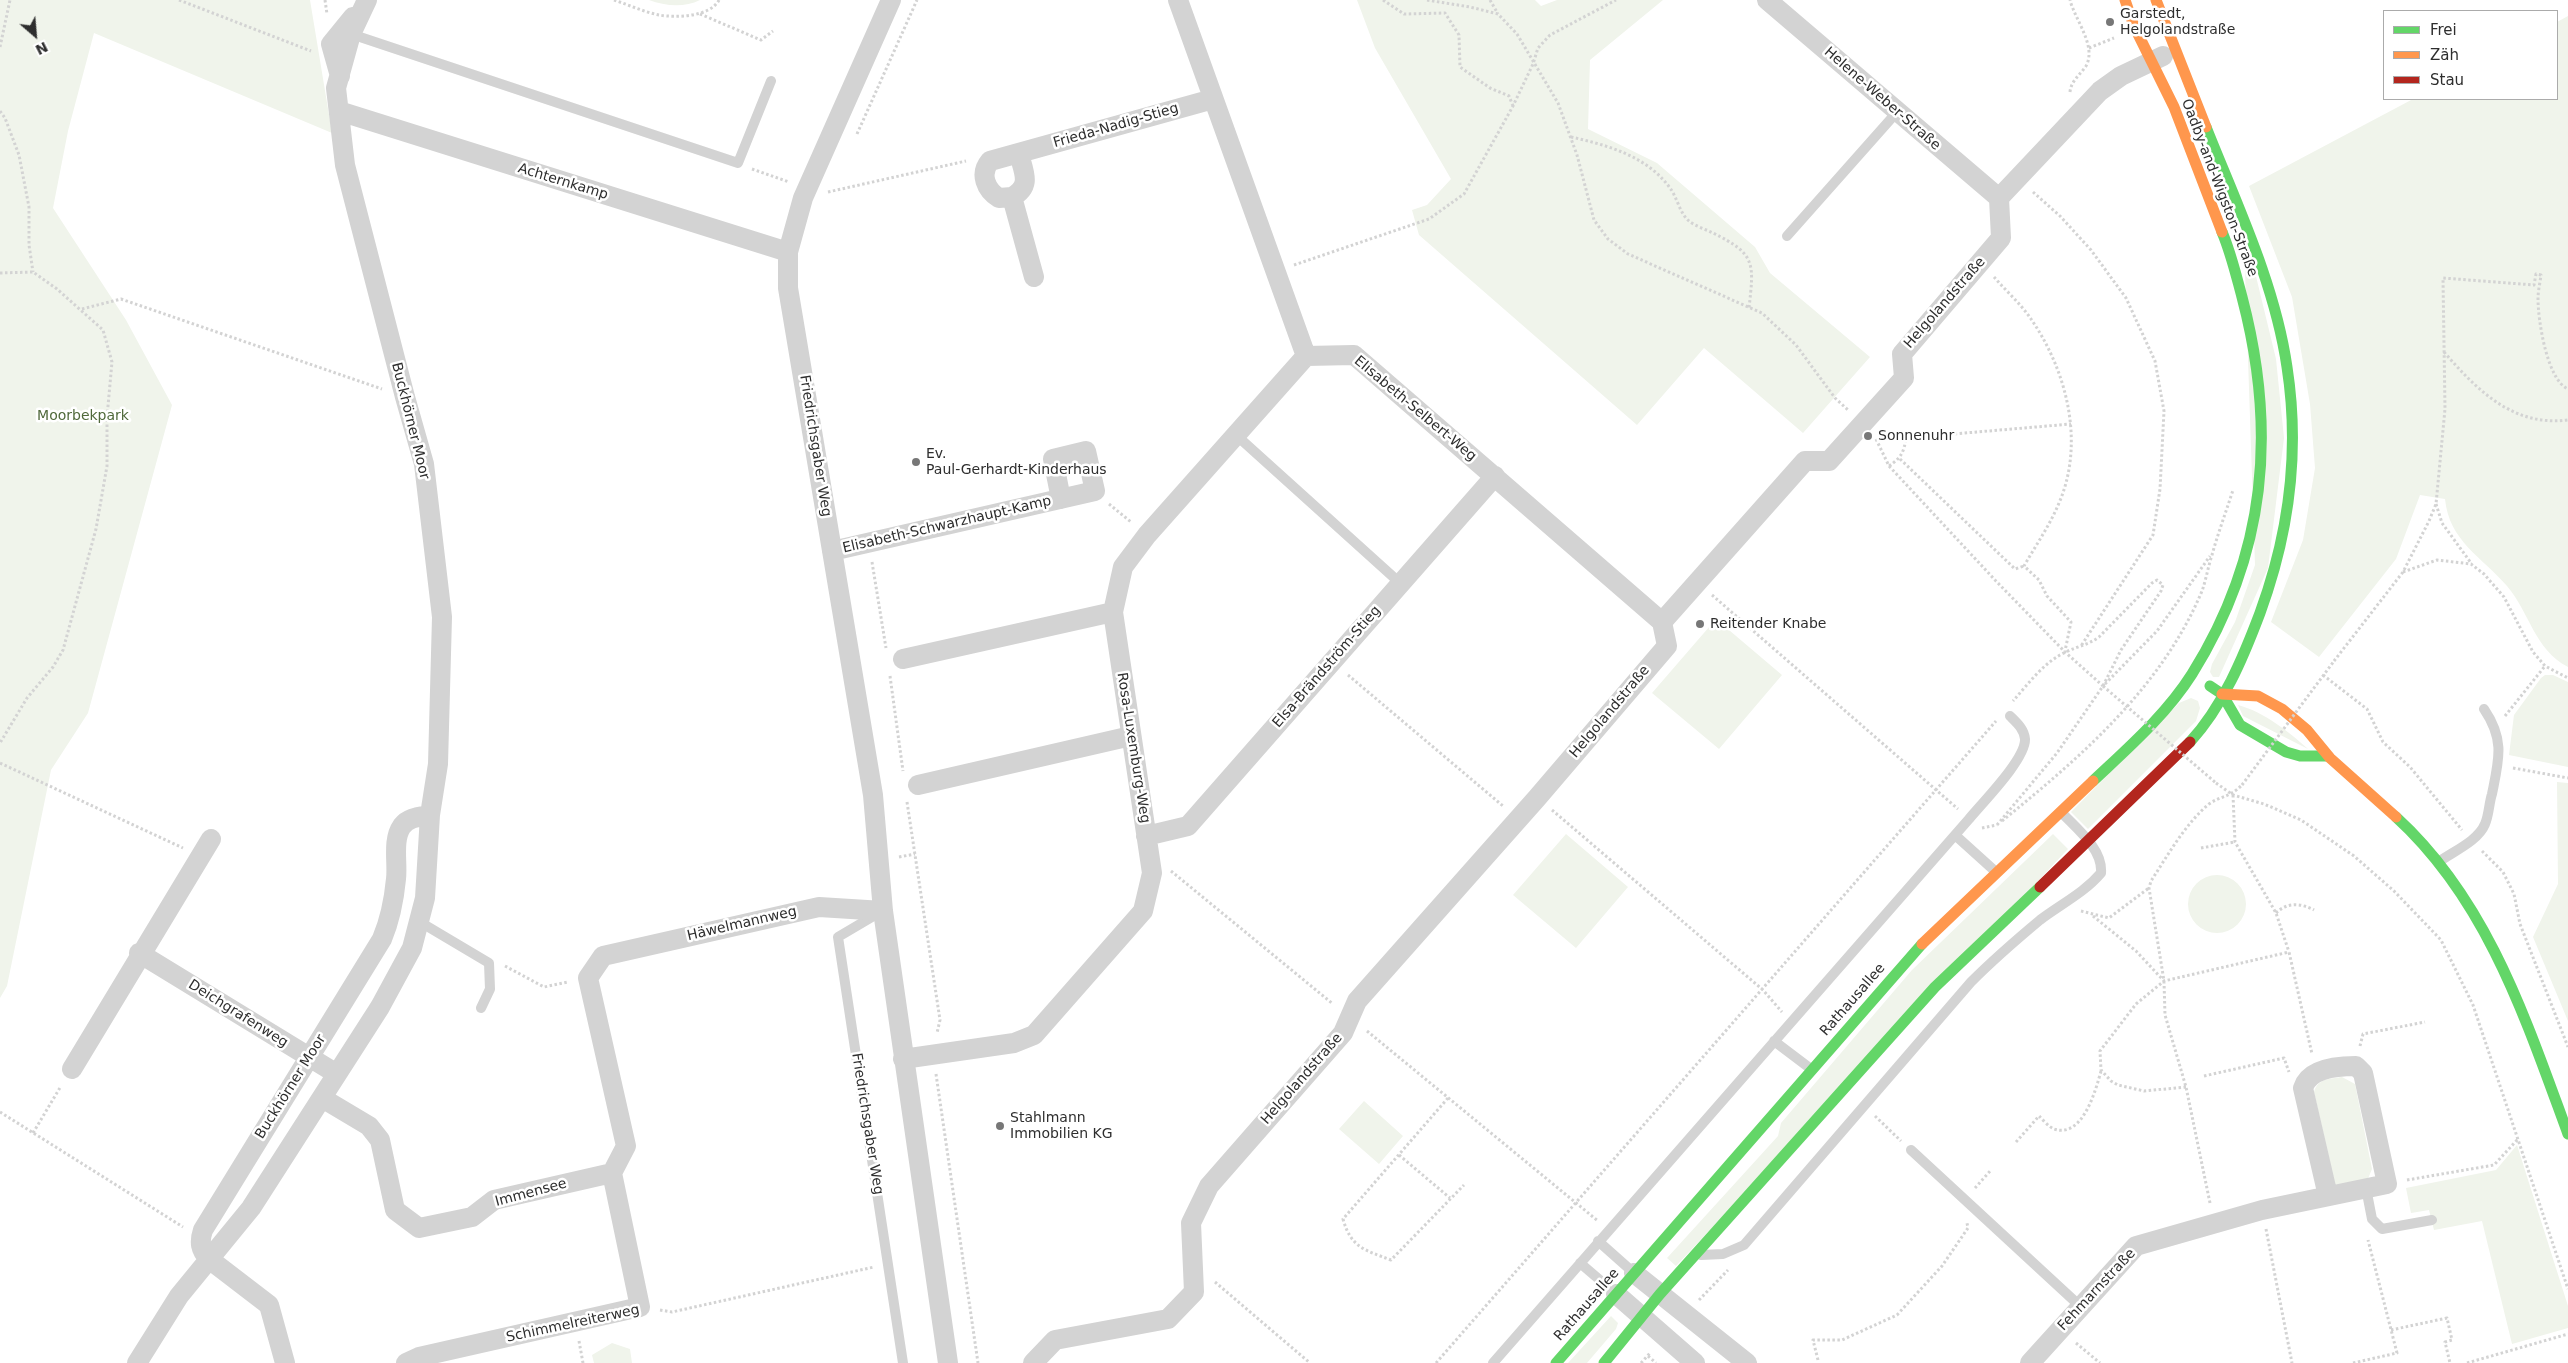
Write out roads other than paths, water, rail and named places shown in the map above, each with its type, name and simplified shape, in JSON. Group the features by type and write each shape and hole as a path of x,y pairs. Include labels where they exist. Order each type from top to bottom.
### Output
{"main road":[{"name":"Oadby-and-Wigston-Straße","path":"2125,0 2151,62 2174,107 2232,260 2254,343 2262,417 2260,490 2250,540 2231,599 2192,674"},
{"name":"Oadby-and-Wigston-Straße","path":"2156,0 2178,51 2264,279 2280,331 2290,404 2291,488 2279,553 2259,616 2222,694"},
{"path":"2192,674 2222,694 2240,725 2286,752 2300,756 2327,756"},
{"name":"Rathausallee","path":"1556,1363 1920,946 2154,723 2192,674"},
{"path":"2222,694 2263,698 2300,724 2313,735 2327,756 2399,820 2439,861 2466,902 2496,957 2521,1013 2568,1134"},
{"path":"1606,1362 1660,1294 1935,987 2180,754 2204,726 2222,694"}],"street":[{"name":"Friedrichsgaber Weg","path":"891,0 805,193 788,252 788,288 873,796 882,911 948,1363"},
{"path":"1178,0 1306,356"},
{"name":"Helene-Weber-Straße","path":"1767,0 1999,198"},
{"path":"340,76 331,44 367,1"},
{"name":"Buckhörner Moor","path":"138,1363 179,1296 251,1208 397,978 412,948 425,898 430,815 438,764 442,617 424,464 345,165 336,88 351,34 367,1"},
{"path":"1999,198 2100,91 2121,76 2178,51"},
{"name":"Frieda-Nadig-Stieg","path":"1012,197 999,198 992,194 985,180 986,166 990,161 1213,99"},
{"name":"Achternkamp","path":"339,111 788,252"},
{"path":"1019,154 1025,186 1022,192 1012,197 1034,277"},
{"name":"Helgolandstraße","path":"1033,1363 1055,1340 1168,1318 1194,1292 1191,1223 1209,1186 1342,1034 1357,1001 1537,798 1666,646 1662,622 1696,582 1805,461 1829,461 1904,378 1902,354 2001,238 1999,198"},
{"name":"Elisabeth-Selbert-Weg","path":"1306,356 1354,355 1662,622"},
{"name":"Rosa-Luxemburg-Weg","path":"903,1059 1014,1042 1034,1035 1143,910 1152,873 1112,612 1123,567 1147,535 1306,356"},
{"name":"Elisabeth-Schwarzhaupt-Kamp","path":"832,550 1061,499 1095,491 1086,451 1052,459 1061,499"},
{"name":"Elsa-Brändström-Stieg","path":"1146,836 1188,826 1495,476"},
{"path":"903,659 1112,612"},
{"path":"918,785 1131,736"},
{"name":"Buckhörner Moor","path":"209,1259 200,1246 200,1238 382,939 391,914 396,879 398,836 407,821 430,815"},
{"path":"72,1069 139,953 211,839"},
{"name":"Häwelmannweg","path":"612,1173 626,1146 588,978 604,956 819,907 882,911"},
{"path":"391,914 420,922"},
{"name":"Deichgrafenweg","path":"139,953 337,1074"},
{"name":"Fehmarnstraße","path":"2030,1363 2136,1246 2262,1210 2387,1184 2363,1073 2356,1066 2310,1076 2303,1088 2328,1196"},
{"name":"Immensee","path":"322,1098 368,1126 380,1140 395,1210 419,1228 472,1217 494,1200 612,1173"},
{"name":"Schimmelreiterweg","path":"406,1363 419,1357 640,1307 612,1173"},
{"path":"209,1259 270,1305 285,1363"},
{"path":"1634,1273 1747,1363"},
{"path":"1616,1294 1695,1363"}],"lane":[{"path":"351,34 738,164 771,82"},
{"path":"1787,236 1897,112"},
{"path":"1236,435 1400,583"},
{"path":"2439,861 2471,840 2484,825 2498,765 2499,744 2496,726 2484,709"},
{"path":"1493,1363 2015,764 2024,747 2023,731 2010,716"},
{"path":"1695,1256 1722,1254 1744,1245 1971,982 1998,955 2066,901 2092,884 2101,873 2100,860 2089,842 2061,811"},
{"path":"1955,834 1996,873"},
{"name":"Friedrichsgaber Weg","path":"882,911 838,937 903,1363"},
{"path":"420,922 489,963 490,989 481,1008"},
{"path":"1774,1041 1812,1070"},
{"path":"1911,1150 2081,1306"},
{"path":"2366,1188 2372,1219 2382,1229 2432,1220"},
{"path":"1598,1242 1634,1273"},
{"path":"1580,1263 1616,1294"}],"place":[{"name":"Garstedt, Helgolandstraße","path":"2110,22"},
{"name":"Sonnenuhr","path":"1868,436"},
{"name":"Ev. Paul-Gerhardt-Kinderhaus","path":"916,462"},
{"name":"Reitender Knabe","path":"1700,624"},
{"name":"Stahlmann Immobilien KG","path":"1000,1126"}],"park label":[{"name":"Moorbekpark","path":"83,416"}]}
